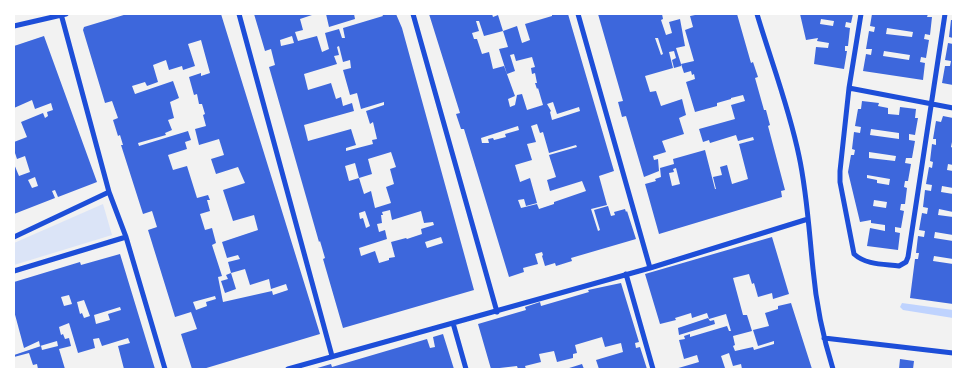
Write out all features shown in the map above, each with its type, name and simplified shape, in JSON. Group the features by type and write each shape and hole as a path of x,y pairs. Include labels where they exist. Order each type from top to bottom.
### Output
{"street":[{"path":"14,26 63,14 109,192 126,237 165,369"},
{"path":"239,14 332,356"},
{"path":"413,14 497,312"},
{"path":"578,14 650,268"},
{"path":"757,14 797,147 824,338 833,369"},
{"path":"861,14 849,88 840,182 854,254 867,262 900,266 906,262 908,257 945,14"},
{"path":"849,88 953,108"},
{"path":"14,237 109,192"},
{"path":"288,369 302,367 332,356 497,312 650,268 808,219"},
{"path":"14,271 126,237"},
{"path":"626,274 653,369"},
{"path":"453,323 466,369"},
{"path":"824,338 953,353"}],"shaded area":[{"path":"103,204 112,235 14,265 14,243"}],"water":[{"path":"902,303 953,310 953,318 903,310 900,307"}],"building":[{"path":"127,14 221,14 320,334 203,369 192,369 181,334 197,329 191,312 175,317 148,230 157,227 152,211 143,214 121,145 123,145 120,135 118,136 113,120 118,118 112,101 105,103 83,30 84,27","holes":["201,40 210,73 201,76 201,73 189,77 194,95 197,94 199,104 202,104 205,114 203,115 206,126 195,129 199,145 219,139 224,155 211,159 216,174 238,167 245,183 223,190 233,221 254,215 258,230 222,242 227,258 238,255 240,259 228,262 231,273 245,269 250,285 269,279 271,289 286,284 288,290 273,295 272,291 223,302 218,277 222,276 212,245 216,243 212,228 205,230 200,214 210,211 207,200 210,200 208,195 197,198 187,166 173,170 168,155 187,149 185,142 191,140 188,131 139,146 138,143 166,135 165,133 172,130 168,120 174,118 170,102 179,98 173,81 135,94 132,86 145,82 147,86 158,82 153,65 166,60 169,70 182,66 183,70 195,66 188,44","215,296 216,299 206,302 207,306 196,310 193,302"]},
{"path":"254,14 315,14 300,19 303,30 295,32 298,41 317,36 322,52 329,49 325,33 339,29 342,38 345,38 343,28 383,16 382,14 396,14 402,28 474,290 343,328 323,259 325,258 269,67 275,65 271,49 265,51","holes":["292,36 294,43 281,46 280,40","339,46 343,62 350,60 351,68 343,70 350,95 357,93 361,109 384,102 384,105 366,111 370,124 373,122 377,139 372,140 373,144 346,151 346,148 356,145 351,129 308,141 304,125 354,111 352,103 343,106 341,97 336,99 331,83 308,90 304,74 337,64 334,56 339,55 337,47","391,152 396,167 390,169 394,184 386,187 391,203 375,208 371,191 364,194 359,178 372,174 368,159","355,163 359,178 349,181 345,166","390,210 392,220 421,211 424,223 433,222 434,225 421,229 422,234 391,242 395,257 379,263 375,251 361,256 359,248 387,239 385,230 379,232 377,224 382,223 381,215 383,215 382,212","365,211 370,226 366,228 363,218 360,219 359,213","441,237 443,243 427,248 425,242"]},
{"path":"326,14 354,14 355,19 329,27"},
{"path":"429,14 492,14 493,17 498,15 503,31 517,26 522,43 530,40 525,24 552,16 552,14 568,14 614,171 599,176 607,205 591,209 598,231 600,230 594,210 608,206 611,216 615,215 614,212 625,209 636,239 571,258 572,261 556,266 555,263 545,266 542,252 535,254 538,264 523,268 524,272 509,277 464,129 461,129 456,114 460,113","holes":["476,21 479,21 484,36 503,31 508,47 499,49 507,74 515,71 510,55 514,54 516,61 532,57 535,67 531,68 532,74 535,73 537,83 535,83 543,105 527,110 522,94 517,95 515,105 510,107 508,99 515,96 504,66 493,69 489,52 482,54 477,39 474,39 472,33 479,31","553,102 557,114 579,107 580,111 552,120 551,111 547,104","537,124 540,133 543,132 549,153 576,145 577,147 549,155 556,177 547,180 550,191 582,181 586,191 539,209 537,204 521,208 518,200 524,199 526,206 537,203 530,178 520,182 515,165 532,160 527,144 536,142 531,126","518,126 519,130 505,134 506,137 494,140 493,138 488,139 489,143 482,143 481,138"]},
{"path":"598,14 662,14 663,19 661,20 666,35 672,33 669,22 680,19 685,46 676,48 681,66 674,68 672,60 676,58 674,51 669,52 673,68 645,76 650,92 656,91 661,106 682,99 686,115 679,118 684,134 662,141 666,152 653,156 654,160 658,159 659,171 644,177 626,116 622,117 618,102 623,101","holes":["655,38 658,38 663,54 661,55"]},
{"path":"700,14 737,14 751,63 753,62 758,77 755,78 764,110 766,110 770,125 768,126 785,190 781,191 782,197 659,234 645,184 656,181 655,179 661,177 660,168 674,164 673,159 705,150 715,189 713,177 722,175 720,167 727,165 732,184 748,179 739,144 754,140 753,137 738,141 736,135 710,143 709,140 703,142 699,129 735,119 731,105 745,101 743,95 717,103 717,106 695,112 686,82 695,79 694,74 692,75 691,71 684,73 681,64 694,61 685,30 693,27 690,16","holes":["676,168 680,184 672,186 669,173 674,172 673,169"]},
{"path":"800,14 853,14 851,23 846,22 845,27 850,28 848,46 845,46 845,51 847,51 844,69 814,64 816,47 828,48 829,43 817,41 818,38 806,40","holes":["821,19 834,21 833,26 820,24"]},
{"path":"872,14 928,14 927,17 932,17 930,35 925,34 924,39 929,40 926,58 921,57 920,62 925,63 923,80 863,71 866,54 871,55 872,49 866,49 869,31 874,32 875,27 870,26","holes":["887,28 913,32 912,37 886,34","884,51 910,55 909,60 883,56"]},
{"path":"951,20 953,20 953,38 949,37"},
{"path":"44,36 97,182 58,197 55,190 52,191 55,198 14,214 14,164 19,176 30,172 25,156 17,159 14,150 14,142 27,137 21,122 43,113 45,118 48,116 47,112 53,110 51,103 35,109 32,100 14,108 14,46","holes":["35,177 38,186 32,188 28,180"]},
{"path":"948,43 953,44 953,85 942,83 945,66 950,66 951,61 945,60"},
{"path":"862,101 879,103 878,106 888,108 888,114 899,115 900,107 916,109 915,118 918,118 915,135 909,134 909,140 915,141 912,158 906,158 905,163 911,164 908,181 905,181 904,187 907,188 905,204 901,204 900,210 904,211 901,228 895,227 895,232 900,233 898,250 867,246 870,228 885,231 885,225 871,223 871,220 860,222 848,172 851,155 854,155 855,150 852,149 854,132 860,133 861,127 855,126 858,109 861,109","holes":["871,129 899,133 899,139 870,135","869,152 896,156 895,161 869,158","867,175 890,179 889,185 877,183 877,180 867,178","874,200 887,202 886,208 873,206"]},
{"path":"943,116 953,118 953,142 951,147 953,148 953,165 948,164 947,170 953,171 953,188 942,186 941,192 953,194 953,212 939,209 938,215 953,217 953,235 935,232 934,238 953,241 953,259 934,256 933,261 953,264 953,304 910,298 915,259 918,259 919,253 916,253 918,236 924,237 925,231 919,230 922,213 927,214 928,208 923,207 925,190 931,191 932,185 926,184 929,167 932,168 933,162 930,161 932,144 936,145 936,139 933,139 936,121 941,122"},
{"path":"772,237 789,294 773,299 772,293 758,297 749,274 733,278 743,315 747,315 752,331 733,336 735,345 733,346 735,351 753,347 754,350 774,344 774,341 758,346 753,330 769,326 765,313 778,309 778,306 791,303 812,369 742,369 741,364 733,366 729,353 721,356 725,368 722,369 675,369 699,362 697,355 684,359 679,340 685,339 684,336 690,334 690,337 727,326 729,331 731,331 726,314 709,319 707,313 692,318 691,313 675,318 676,320 660,324 645,274"},
{"path":"120,254 155,369 124,369 118,346 130,343 128,338 102,346 99,338 93,339 95,348 78,353 69,323 59,327 61,335 63,334 65,339 69,338 71,346 59,349 65,369 38,369 37,364 33,365 29,353 14,357 14,355 41,346 42,350 58,346 57,341 40,346 39,341 24,348 14,311 14,282 80,262 81,265","holes":["69,295 72,304 64,306 61,297","84,300 90,316 84,318 82,313 80,314 77,302","120,307 121,310 108,314 110,320 96,324 94,315"]},
{"path":"231,273 236,289 225,293 221,281 228,279 226,275"},
{"path":"621,283 639,342 635,343 636,348 640,347 647,369 599,369 596,360 623,352 621,343 605,347 602,337 575,345 577,353 573,354 573,358 557,362 554,351 539,354 541,362 525,366 526,369 518,369 517,366 491,369 478,324 526,310 525,307 540,302 541,306 589,292 588,290"},
{"path":"708,318 710,321 714,320 715,324 679,335 678,328"},
{"path":"443,334 454,369 314,369 331,364 332,367 427,339 430,348 435,347 433,337"},
{"path":"900,359 914,361 913,369 899,369"},
{"path":"582,364 584,369 566,369"}]}
